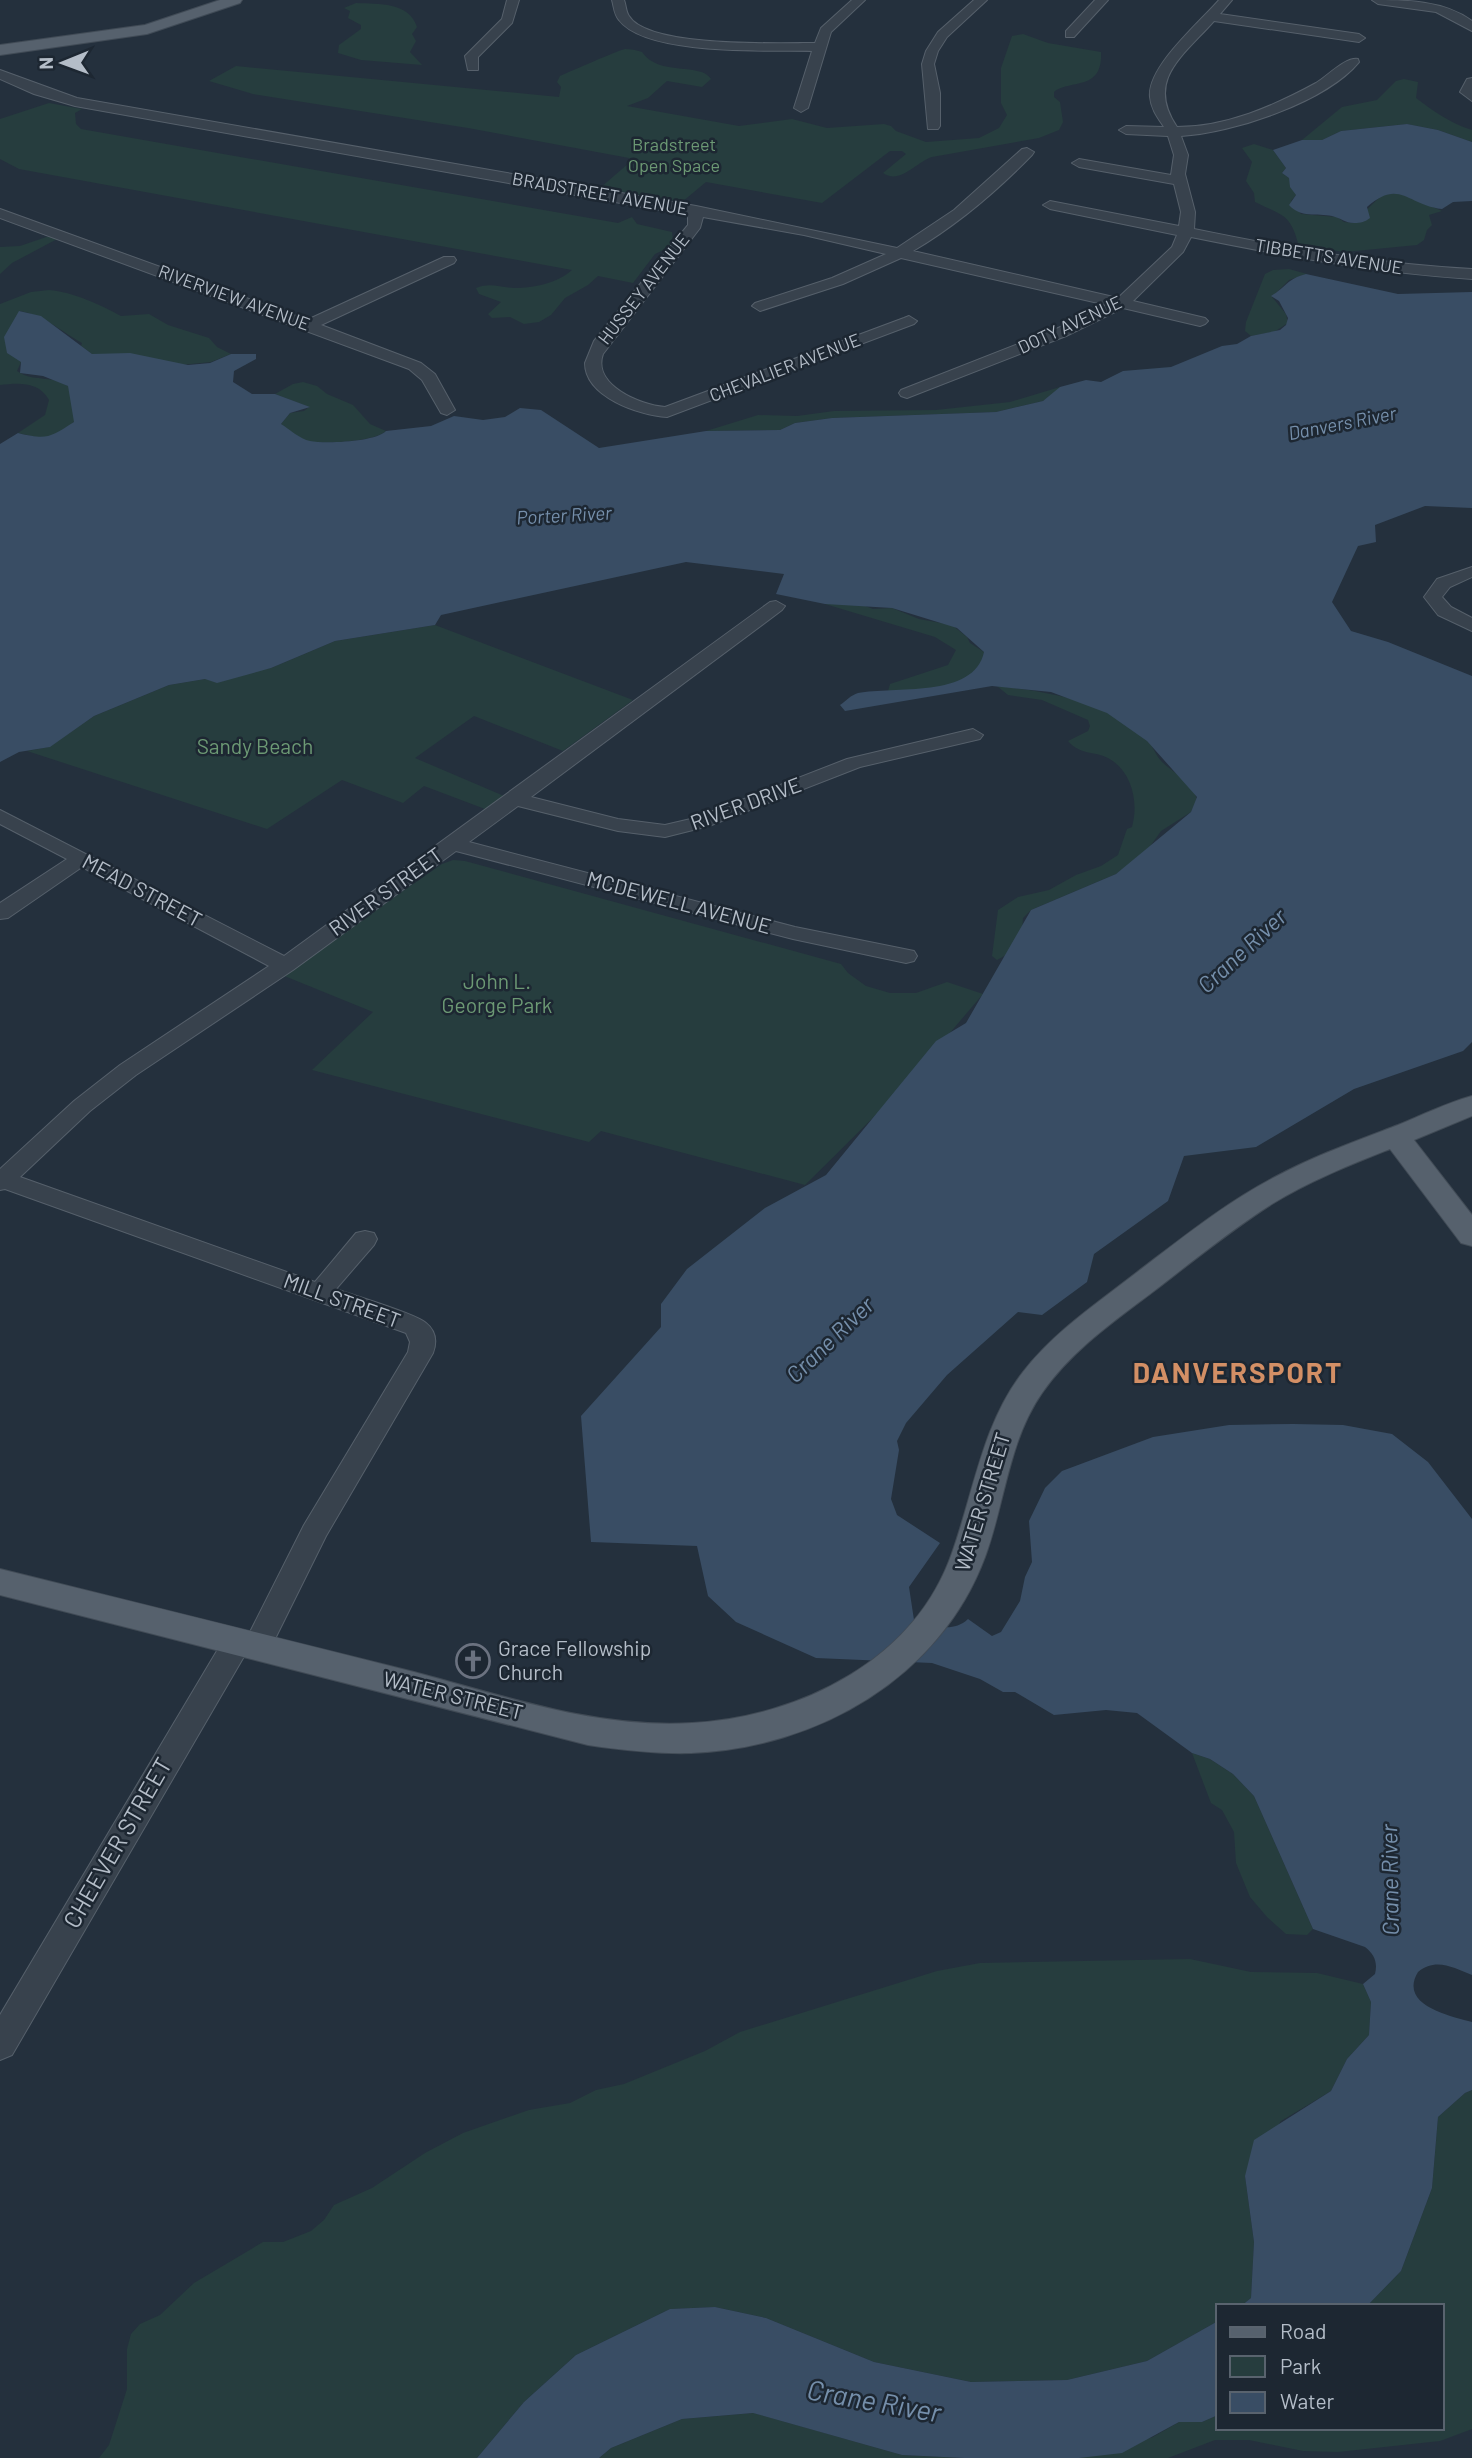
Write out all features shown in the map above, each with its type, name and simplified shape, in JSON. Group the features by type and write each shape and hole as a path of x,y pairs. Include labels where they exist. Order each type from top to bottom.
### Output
{"main road":[{"path":"0,50 147,29 231,1"},
{"name":"WATER STREET","path":"0,1582 606,1732 656,1738 723,1735 779,1723 837,1699 876,1676 911,1648 942,1612 967,1561 996,1454 1017,1404 1047,1364 1090,1324 1249,1204 1307,1173 1472,1105"},
{"path":"1397,1138 1472,1236"}],"street":[{"path":"472,67 471,56 509,20 513,0"},
{"path":"618,0 622,17 630,25 664,39 704,44 819,47"},
{"path":"801,108 825,31 859,0"},
{"path":"933,126 933,93 928,64 932,51 942,35 981,0"},
{"path":"1070,34 1102,0"},
{"path":"1186,232 1188,212 1178,174 1181,155 1173,131 1161,113 1156,94 1166,66 1226,0"},
{"path":"1378,0 1447,10 1459,15 1472,27"},
{"path":"1211,17 1359,38"},
{"path":"1126,130 1203,130 1244,118 1324,85 1344,72 1353,62"},
{"name":"BRADSTREET AVENUE","path":"0,74 39,91 75,102 804,231 1200,321"},
{"path":"1472,82 1467,92 1472,97"},
{"path":"760,306 850,276 897,254 956,216 1027,152"},
{"path":"1079,163 1181,181"},
{"name":"TIBBETTS AVENUE","path":"1050,205 1296,254 1401,270 1472,274"},
{"name":"HUSSEY AVENUE","path":"659,412 634,405 604,384 593,373 593,359 600,344 695,225 696,210"},
{"name":"RIVERVIEW AVENUE","path":"0,213 415,366 429,377 447,410"},
{"name":"DOTY AVENUE","path":"907,393 1060,333 1120,303 1178,249 1186,232"},
{"path":"308,325 449,260"},
{"name":"CHEVALIER AVENUE","path":"659,412 909,321"},
{"path":"1472,572 1448,579 1436,589 1433,597 1436,605 1445,612 1472,625"},
{"name":"RIVER STREET","path":"3,1175 104,1088 285,965 776,606"},
{"name":"RIVER DRIVE","path":"515,799 618,825 664,831 702,822 854,763 974,735"},
{"name":"MEAD STREET","path":"0,816 285,965"},
{"name":"MCDEWELL AVENUE","path":"453,844 793,933 906,956"},
{"path":"0,913 82,859"},
{"name":"MILL STREET","path":"3,1175 415,1327 423,1337 424,1344 247,1644"},
{"path":"319,1293 365,1239"},
{"name":"CHEEVER STREET","path":"0,2045 247,1644"}],"green space":[{"path":"356,3 392,6 407,13 417,27 412,34 416,41 410,52 422,65 361,60 338,53 339,45 361,29 361,25 348,18 350,11 344,8"},
{"name":"Bradstreet Open Space","path":"1023,34 1048,43 1101,52 1100,65 1091,79 1054,92 1054,97 1060,102 1063,122 1059,130 1039,138 932,157 896,176 883,173 906,154 902,151 890,151 822,203 706,182 682,202 600,188 629,163 629,158 468,128 253,94 209,81 236,66 559,97 561,87 557,82 560,76 629,49 642,52 649,60 659,64 698,71 711,79 702,87 667,81 648,98 627,106 739,126 792,119 827,128 884,124 926,142 979,138 999,128 1007,115 1001,103 1001,68 1012,36"},
{"path":"1404,79 1418,82 1416,98 1422,103 1449,120 1472,130 1472,142 1438,130 1407,124 1341,131 1322,140 1302,140 1342,107 1377,100 1396,81"},
{"name":"Bradstreet Open Space","path":"49,103 82,109 75,113 76,124 81,129 618,223 632,217 637,224 672,232 673,241 668,248 655,254 633,283 598,276 565,298 551,315 539,322 524,324 510,317 492,318 488,314 501,302 479,294 476,288 486,285 515,288 537,286 560,278 572,270 19,169 0,159 0,119"},
{"path":"1254,144 1273,150 1286,168 1282,173 1289,178 1296,195 1291,201 1301,214 1337,217 1344,222 1353,223 1383,194 1401,193 1442,211 1429,215 1432,225 1424,240 1417,245 1345,252 1309,247 1298,243 1288,220 1255,202 1254,193 1246,181 1252,162 1242,148"},
{"path":"52,235 59,238 12,263 0,274 0,247 20,246"},
{"path":"1289,269 1307,274 1289,280 1272,297 1286,314 1288,323 1274,332 1251,336 1245,331 1246,322 1265,274 1273,270"},
{"path":"49,290 77,296 121,316 149,314 168,325 209,338 217,347 231,354 211,362 181,365 130,354 92,354 81,346 82,343 52,324 20,311 21,362 17,371 68,386 76,416 74,422 55,436 44,439 18,433 45,415 49,400 34,386 0,385 0,304 31,292"},
{"path":"303,382 317,386 327,394 353,405 370,424 386,431 370,438 344,442 317,442 296,438 281,424 290,413 304,411 309,407 275,394 293,384"},
{"path":"1060,387 1061,390 1043,401 996,412 832,418 795,423 780,430 706,431 758,415 936,410 1010,402"},
{"path":"858,603 873,609 892,608 919,619 952,625 967,637 970,643 984,652 980,665 961,681 948,685 888,691 890,684 948,665 956,650 935,637 825,604"},
{"name":"Sandy Beach","path":"435,625 633,700 563,751 474,716 415,758 504,796 485,809 424,786 403,803 342,780 267,829 27,751 49,747 94,716 169,685 271,668 335,641"},
{"path":"997,686 1057,695 1096,707 1114,716 1147,740 1162,762 1193,789 1197,801 1191,812 1161,831 1144,855 1116,874 1031,910 1023,918 1017,944 997,960 992,956 998,910 1018,897 1049,890 1076,875 1101,866 1118,855 1127,829 1132,827 1135,807 1132,788 1116,764 1103,756 1077,749 1068,741 1088,731 1088,720 1042,700 1008,695"},
{"name":"John L. George Park","path":"453,860 465,861 841,964 848,973 866,986 890,993 916,993 947,982 983,994 903,1088 805,1185 601,1131 589,1142 312,1070 373,1012 282,975 442,864"},
{"path":"1192,1753 1210,1759 1233,1774 1254,1796 1313,1929 1307,1935 1286,1934 1250,1897 1236,1863 1234,1832 1222,1810 1211,1803"},
{"path":"1190,1959 1251,1972 1317,1973 1363,1984 1371,2002 1369,2035 1347,2059 1331,2091 1281,2121 1245,2176 1254,2242 1251,2298 1244,2304 1216,2304 1216,2322 1147,2361 1067,2380 971,2382 874,2362 766,2318 715,2307 670,2309 576,2355 524,2402 477,2458 99,2458 109,2445 127,2389 127,2349 131,2334 140,2324 160,2315 194,2283 263,2242 283,2242 311,2231 324,2220 334,2205 372,2188 425,2153 463,2133 529,2110 570,2103 596,2090 624,2084 705,2051 740,2032 937,1971 980,1963"},
{"path":"1472,2090 1472,2429 1440,2441 1338,2452 1303,2451 1249,2440 1215,2440 1168,2458 1079,2458 1153,2437 1179,2422 1202,2422 1216,2416 1216,2430 1444,2430 1444,2304 1369,2304 1401,2271 1432,2188 1438,2117"},
{"path":"754,2413 902,2455 964,2458 599,2458 611,2448 682,2419"}],"water":[{"path":"1407,124 1438,130 1472,142 1472,201 1453,202 1442,209 1404,196 1388,195 1367,207 1370,218 1356,223 1332,216 1298,212 1289,205 1296,195 1290,187 1289,178 1282,173 1286,168 1273,150 1302,140 1322,140 1341,131"},
{"path":"1306,274 1398,294 1472,292 1472,508 1425,506 1375,525 1376,542 1358,546 1332,602 1351,631 1388,642 1472,676 1472,1042 1463,1051 1354,1089 1256,1147 1184,1156 1168,1201 1094,1254 1087,1282 1042,1315 1018,1312 947,1375 906,1423 897,1441 899,1450 891,1499 897,1515 940,1543 909,1587 914,1620 949,1627 962,1624 968,1619 992,1636 1001,1632 1020,1601 1025,1577 1032,1562 1029,1521 1045,1488 1062,1471 1153,1437 1229,1425 1293,1424 1343,1425 1392,1434 1428,1462 1472,1519 1472,1975 1445,1965 1432,1965 1418,1972 1414,1983 1415,1993 1420,2001 1440,2012 1472,2022 1472,2090 1438,2117 1432,2188 1401,2271 1369,2304 1244,2304 1251,2298 1254,2242 1245,2176 1254,2140 1331,2091 1347,2059 1369,2035 1371,2002 1363,1984 1375,1974 1376,1962 1365,1947 1313,1929 1254,1796 1233,1774 1210,1759 1192,1753 1137,1713 1106,1710 1054,1715 1015,1692 1003,1692 980,1679 932,1663 816,1658 736,1622 708,1596 697,1546 591,1542 581,1416 661,1327 661,1304 687,1269 765,1208 826,1175 936,1041 966,1023 1031,910 1116,874 1191,812 1197,797 1147,741 1107,713 1051,692 992,686 845,711 840,705 858,693 930,688 949,684 965,677 977,667 984,652 957,628 892,608 825,604 776,594 784,574 686,562 441,615 435,625 335,641 271,668 217,683 205,679 169,685 94,716 50,747 19,752 0,762 0,444 18,433 48,436 74,422 68,386 43,376 20,373 21,362 7,353 4,337 19,311 41,316 92,354 130,353 188,365 210,363 231,354 256,354 256,359 234,371 233,382 252,394 275,394 310,407 290,413 281,424 310,441 361,440 386,431 431,426 454,416 483,420 505,417 520,408 541,410 599,448 706,431 780,430 795,423 832,418 996,412 1043,401 1060,387 1086,380 1101,382 1123,371 1171,367 1222,346 1237,344 1251,336 1280,330 1286,325 1288,318 1279,301 1271,296"},
{"name":"Crane River","path":"715,2307 766,2318 874,2362 971,2382 1067,2380 1147,2361 1216,2322 1216,2416 1202,2422 1179,2422 1122,2453 1079,2458 902,2455 753,2413 682,2419 611,2448 599,2458 477,2458 524,2402 576,2355 670,2309"}],"place":[{"name":"Grace Fellowship Church","path":"473,1661"}],"district":[{"name":"DANVERSPORT","path":"1238,1373"}],"water label":[{"name":"Danvers River","path":"1342,423"},
{"name":"Porter River","path":"564,515"}]}
